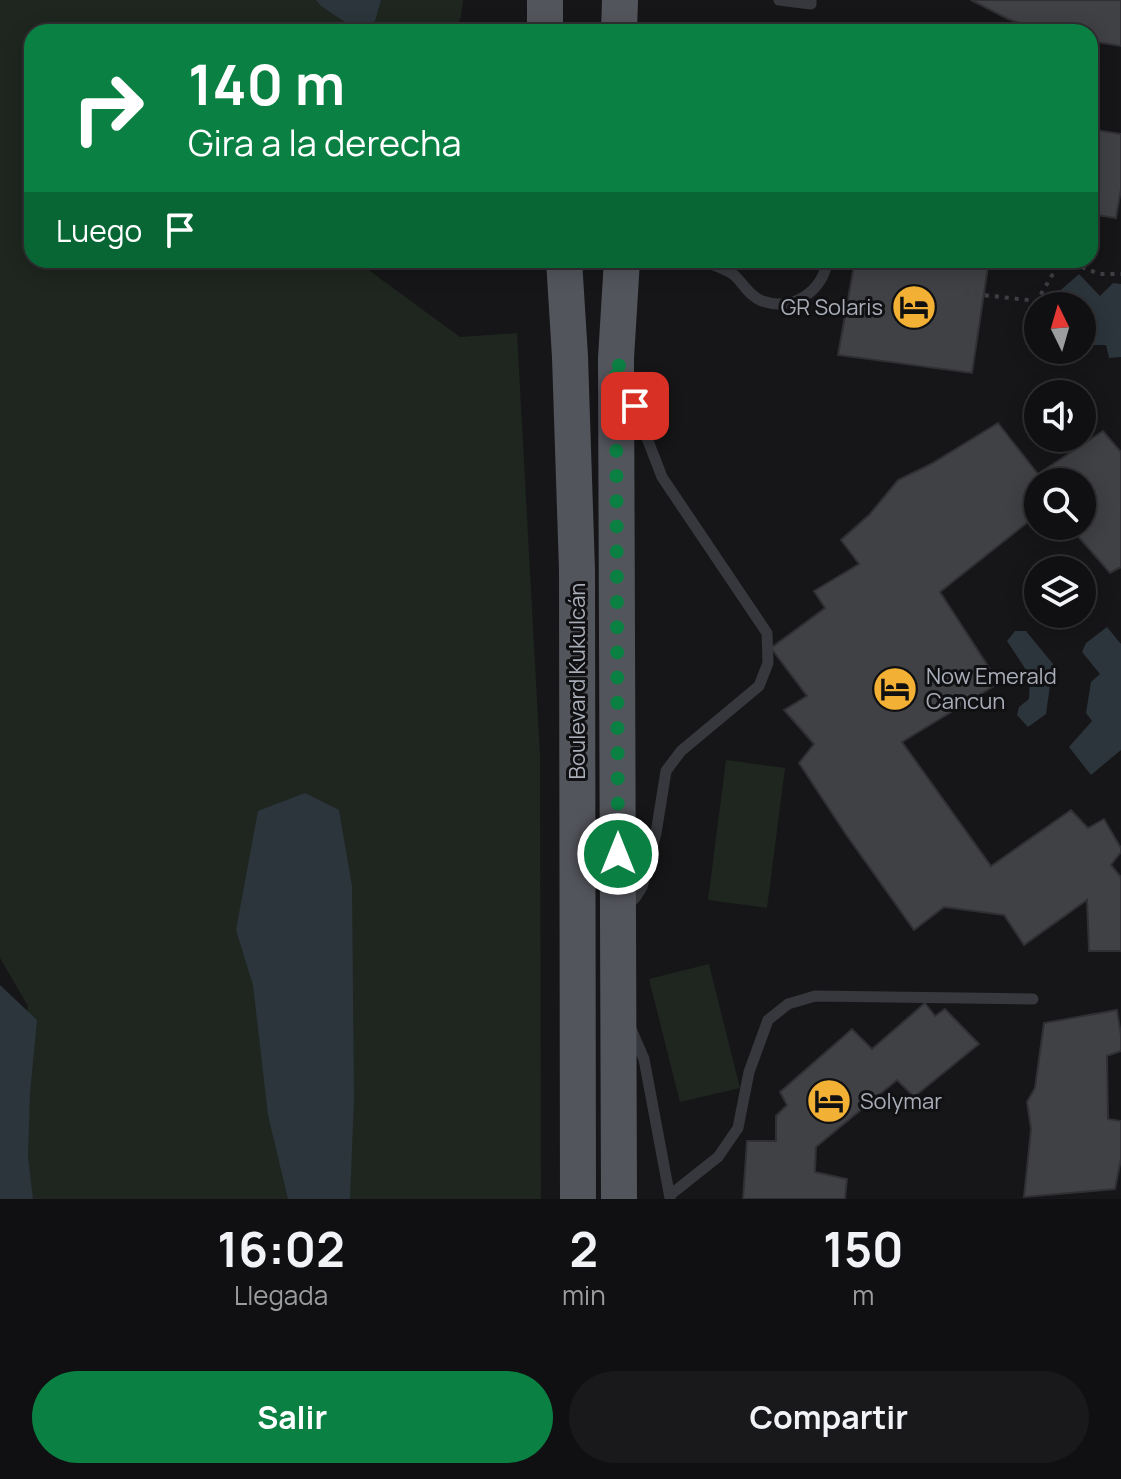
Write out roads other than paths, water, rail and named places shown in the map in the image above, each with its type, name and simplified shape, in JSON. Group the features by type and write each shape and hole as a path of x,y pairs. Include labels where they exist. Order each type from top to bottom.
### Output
{"main road":[{"path":"545,0 545,24"},
{"path":"619,24 620,0"},
{"name":"Boulevard Kukulcán","path":"564,268 577,570 578,1199"},
{"name":"Boulevard Kukulcán","path":"619,1199 616,358 622,268"}],"lane":[{"path":"779,0 811,4 811,0"},
{"path":"718,268 732,274 760,300 781,304 797,301 811,293 827,268"},
{"path":"731,268 732,274"},
{"path":"616,358 662,477 767,633 768,663 759,686 681,751 666,771 656,833 642,887 618,915"},
{"path":"618,1000 644,1059 670,1197 718,1157 738,1128 749,1072 768,1020 788,1004 815,996 1033,999"}],"place":[{"name":"GR Solaris","path":"914,307"},
{"name":"Now Emerald Cancun","path":"895,689"},
{"name":"Solymar","path":"829,1101"}]}
